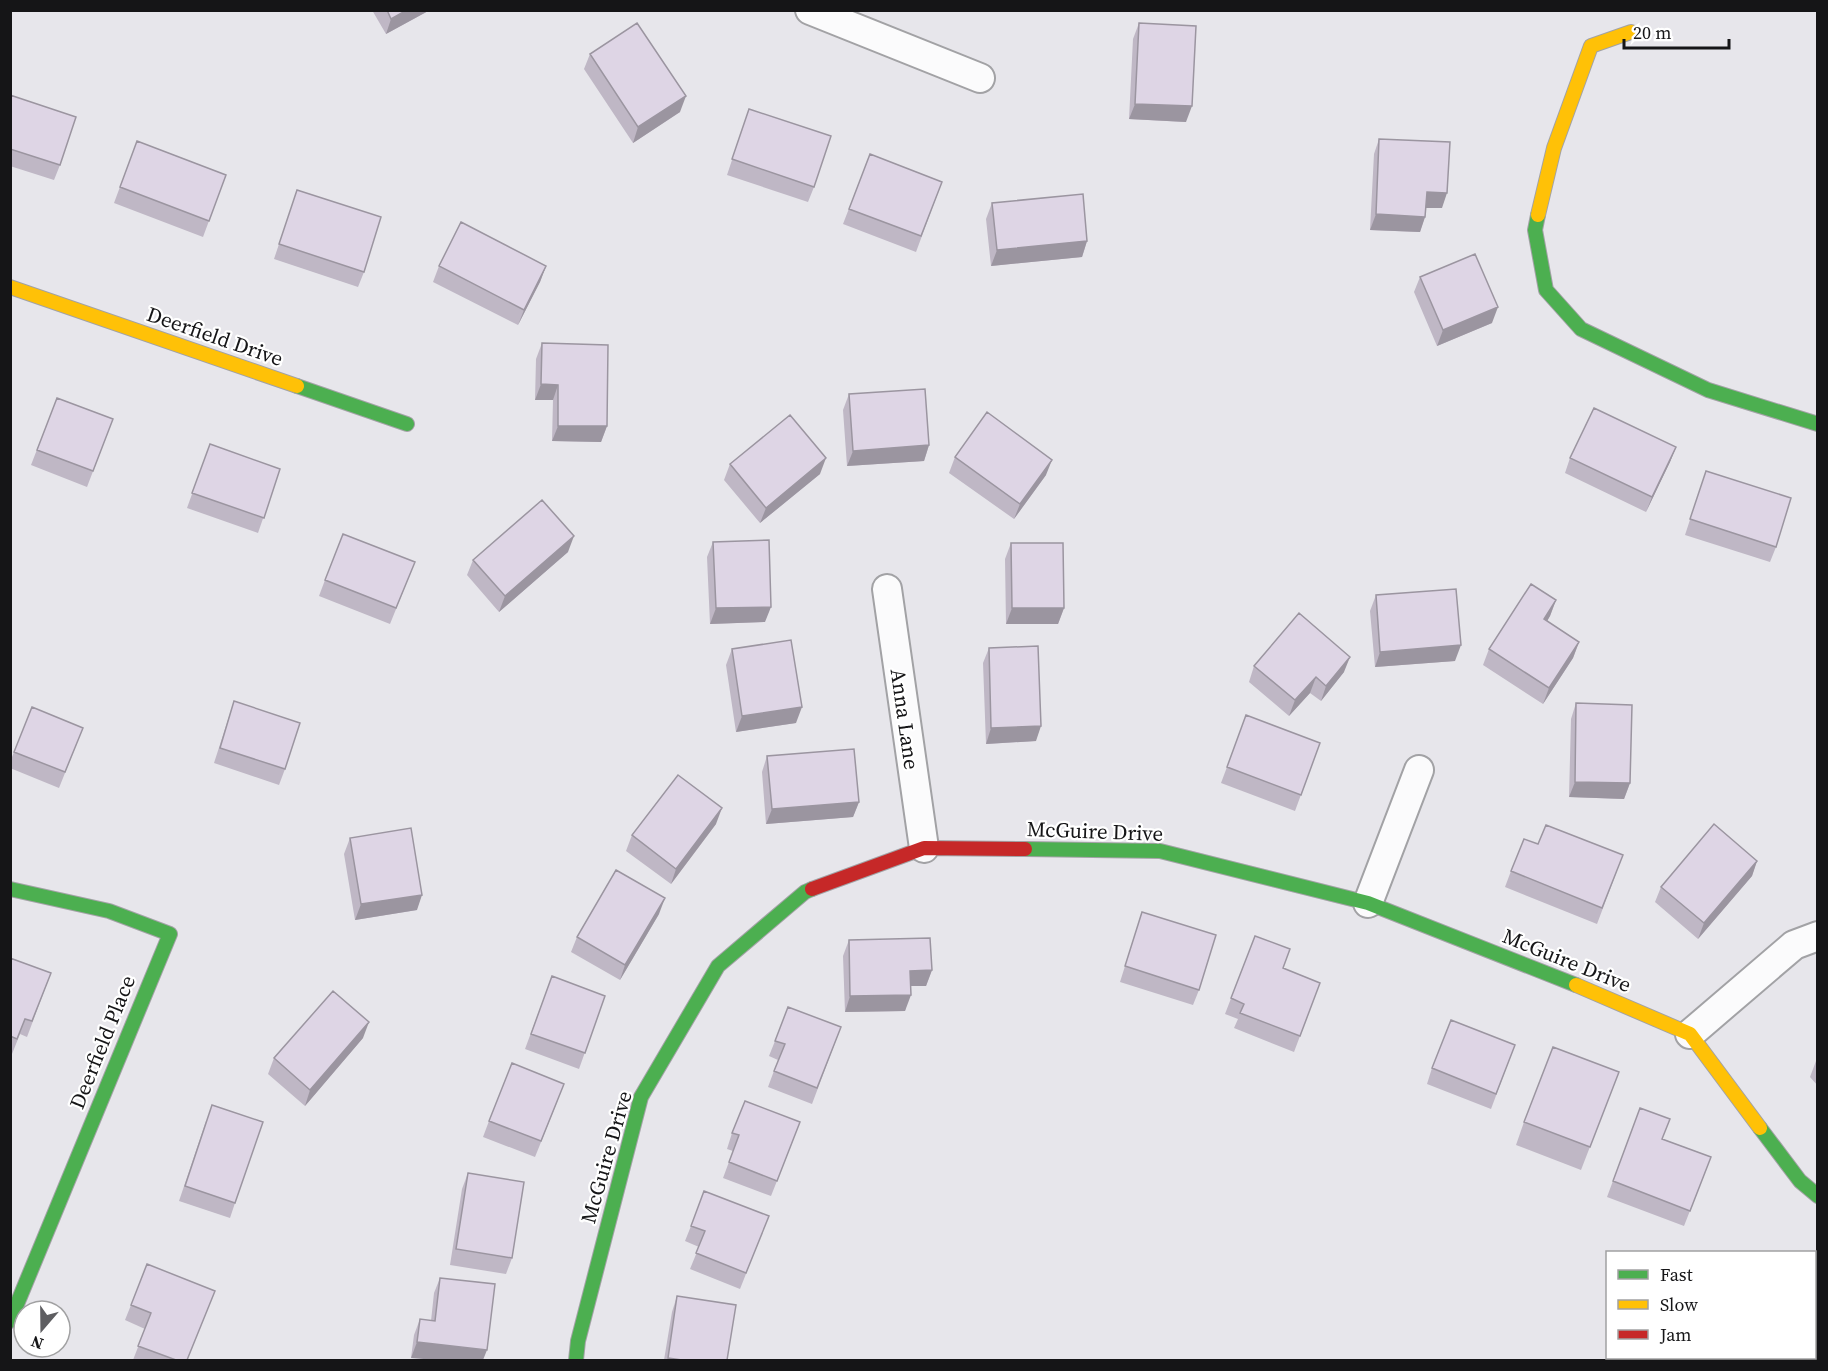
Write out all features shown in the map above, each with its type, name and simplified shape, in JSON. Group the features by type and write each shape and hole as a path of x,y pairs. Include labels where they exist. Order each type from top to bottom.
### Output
{"street":[{"path":"810,10 980,78"},
{"path":"1631,32 1591,46 1554,148 1535,230 1546,290 1581,329 1707,390 1818,424"},
{"name":"Deerfield Drive","path":"10,287 406,424"},
{"name":"Anna Lane","path":"887,589 924,848"},
{"path":"1368,903 1419,770"},
{"name":"McGuire Drive","path":"576,1360 578,1341 641,1097 718,966 805,892 924,848 1160,851 1368,903 1533,967 1690,1034"},
{"name":"Deerfield Place","path":"10,889 109,911 170,934 10,1321"},
{"path":"1818,936 1794,945 1690,1034 1800,1181 1818,1196"}],"building":[{"path":"387,10 407,10 391,19"},
{"path":"637,23 686,96 638,127 590,54"},
{"path":"1139,23 1196,26 1192,106 1135,104"},
{"path":"10,95 76,117 60,165 10,149"},
{"path":"749,109 831,136 814,187 732,159"},
{"path":"1379,139 1450,142 1447,193 1427,192 1425,217 1376,214"},
{"path":"137,141 226,175 209,221 120,187"},
{"path":"870,154 942,182 921,236 849,209"},
{"path":"297,190 381,217 364,272 279,244"},
{"path":"1083,194 1087,241 997,250 992,203"},
{"path":"461,222 546,266 524,310 439,266"},
{"path":"1475,254 1498,307 1443,330 1420,277"},
{"path":"542,343 608,345 607,426 558,426 558,385 541,384"},
{"path":"925,389 929,445 853,451 849,394"},
{"path":"57,398 113,419 93,471 37,450"},
{"path":"1594,408 1676,447 1652,497 1570,458"},
{"path":"987,412 1052,460 1020,504 955,457"},
{"path":"790,415 826,458 766,508 730,464"},
{"path":"210,444 280,469 264,518 192,493"},
{"path":"1706,471 1791,498 1776,547 1690,519"},
{"path":"542,500 574,536 505,596 473,560"},
{"path":"343,534 415,562 396,608 325,580"},
{"path":"769,540 771,607 716,608 713,542"},
{"path":"1011,543 1063,543 1064,608 1012,608"},
{"path":"1531,584 1556,600 1544,619 1579,642 1549,688 1489,649"},
{"path":"1456,589 1461,645 1380,652 1376,595"},
{"path":"1299,613 1350,657 1326,686 1316,677 1295,700 1254,666"},
{"path":"791,640 802,707 742,716 732,649"},
{"path":"1038,646 1041,726 991,728 989,648"},
{"path":"234,701 300,723 285,769 220,748"},
{"path":"1576,703 1632,705 1630,783 1575,782"},
{"path":"32,707 83,728 65,772 14,752"},
{"path":"1246,715 1320,743 1301,795 1227,767"},
{"path":"854,749 859,802 772,809 767,756"},
{"path":"678,775 722,808 676,869 632,835"},
{"path":"1714,824 1757,861 1704,923 1661,887"},
{"path":"1546,825 1623,855 1602,908 1511,871 1524,839 1538,844"},
{"path":"411,828 422,895 361,904 350,838"},
{"path":"616,870 665,898 625,965 577,937"},
{"path":"1142,912 1216,935 1199,990 1125,966"},
{"path":"1255,936 1290,949 1283,968 1320,983 1300,1036 1240,1013 1244,1004 1231,998"},
{"path":"930,938 932,970 910,971 911,995 850,996 849,940"},
{"path":"10,958 51,973 32,1021 25,1019 17,1039 10,1036"},
{"path":"552,976 605,996 585,1053 531,1034"},
{"path":"333,991 369,1022 310,1090 274,1058"},
{"path":"788,1007 841,1027 817,1088 774,1071 785,1044 775,1041"},
{"path":"1451,1020 1515,1045 1496,1094 1432,1068"},
{"path":"1553,1047 1619,1072 1590,1147 1524,1122"},
{"path":"512,1063 564,1084 541,1141 489,1121"},
{"path":"745,1101 800,1122 777,1181 729,1162 739,1135 732,1133"},
{"path":"212,1105 263,1122 235,1203 185,1186"},
{"path":"1640,1108 1670,1119 1662,1139 1711,1157 1690,1211 1613,1181"},
{"path":"468,1173 524,1182 512,1258 456,1249"},
{"path":"704,1191 769,1216 746,1273 696,1253 705,1231 691,1226"},
{"path":"147,1264 215,1291 187,1360 176,1360 138,1346 151,1313 131,1305"},
{"path":"440,1278 495,1284 487,1350 417,1342 420,1319 435,1321"},
{"path":"677,1296 736,1305 727,1360 668,1358"}],"traffic: fast":[{"path":"1538,215 1535,230 1546,290 1581,329 1708,390 1818,424"},
{"path":"297,386 407,424"},
{"path":"1025,849 1160,851 1368,903 1576,985"},
{"path":"10,889 109,911 170,934 10,1321"},
{"path":"576,1360 578,1341 641,1097 718,966 805,892 812,889"},
{"path":"1760,1128 1800,1181 1818,1196"}],"traffic: slow":[{"path":"1538,215 1554,148 1591,46 1631,32"},
{"path":"10,287 297,386"},
{"path":"1576,985 1690,1034 1760,1128"}],"traffic: jam":[{"path":"812,889 924,848 1025,849"}]}
